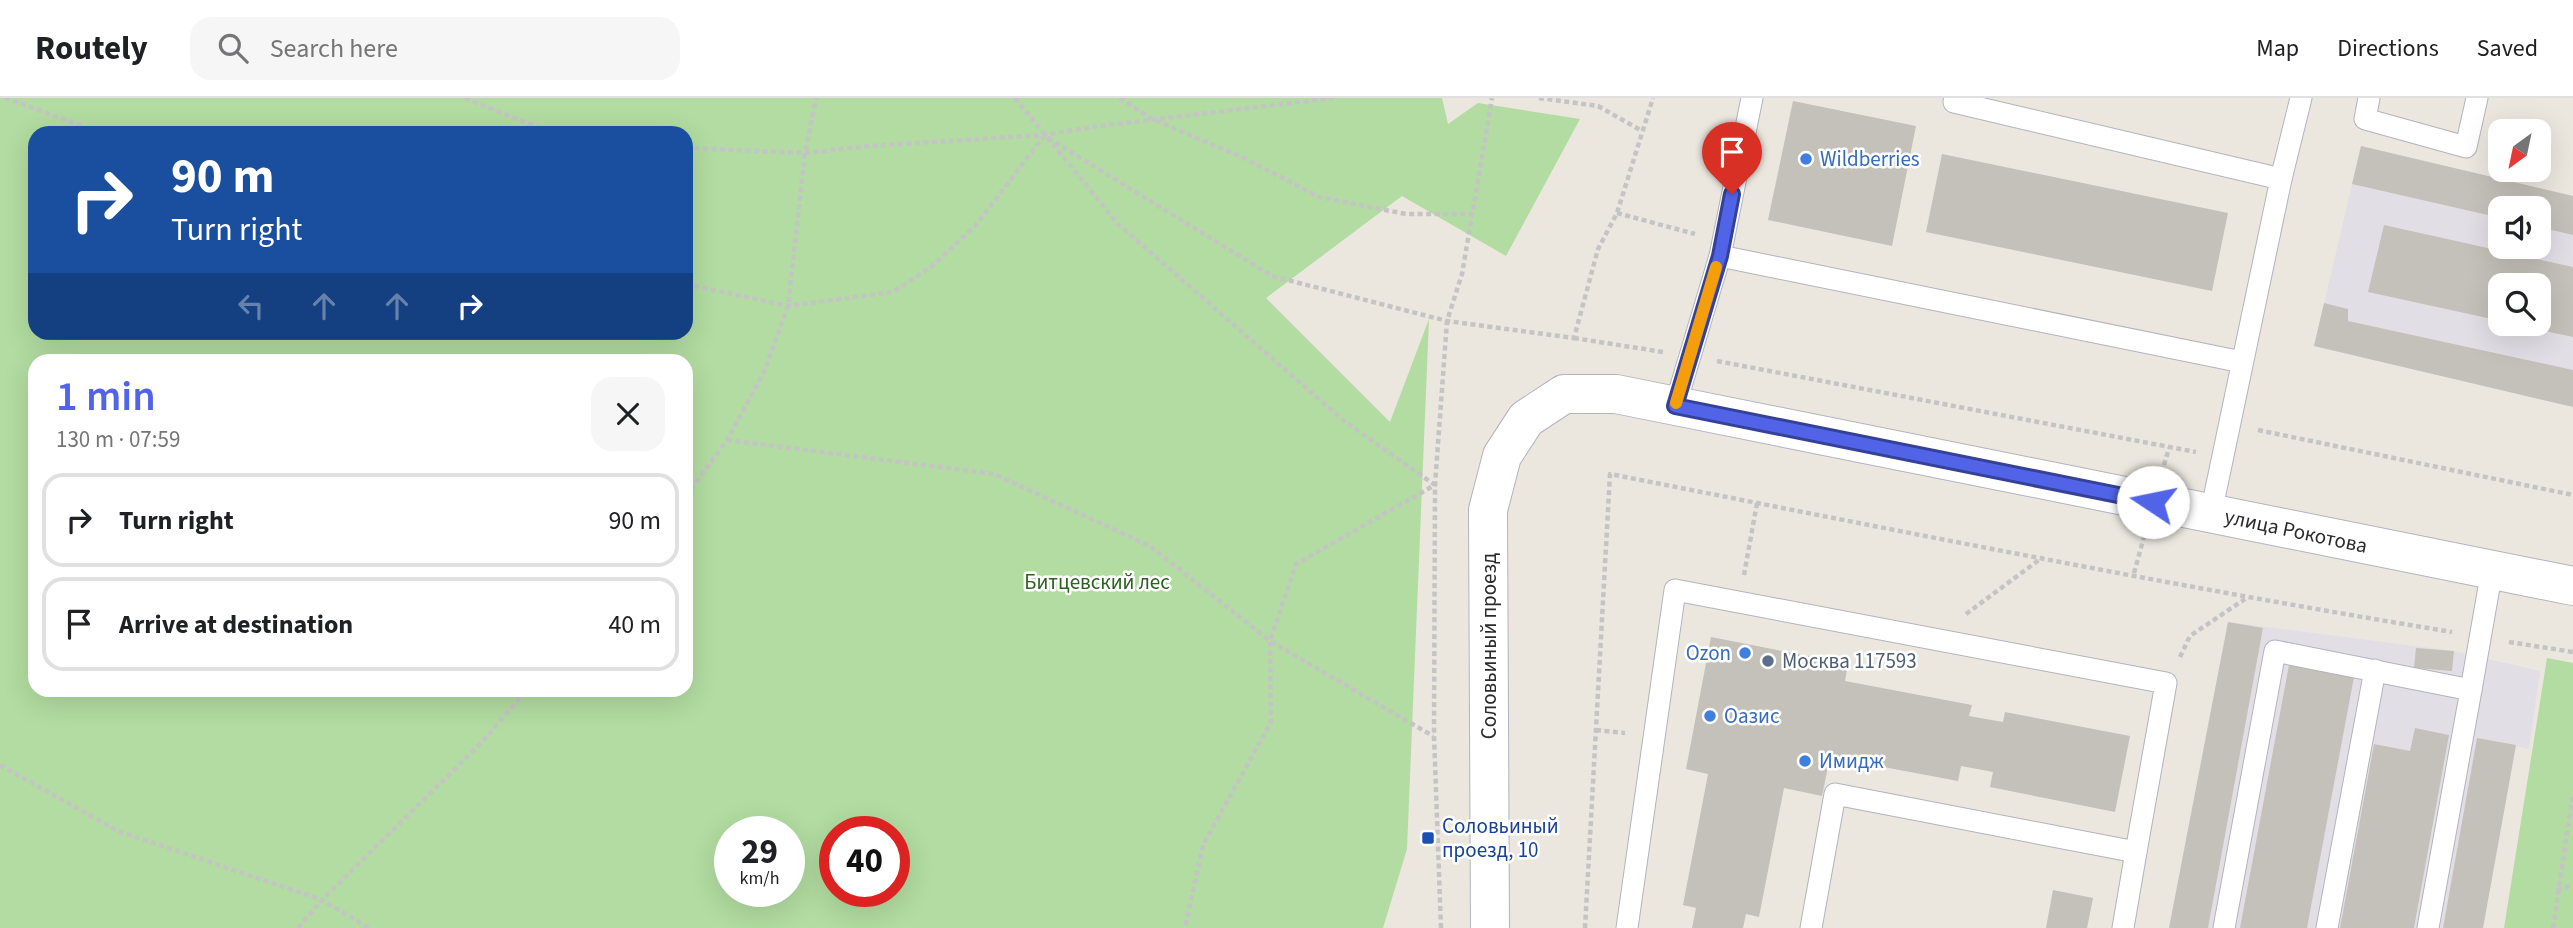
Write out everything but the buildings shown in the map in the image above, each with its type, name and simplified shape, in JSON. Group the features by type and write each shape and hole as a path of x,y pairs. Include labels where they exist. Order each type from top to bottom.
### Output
{"street":[{"name":"улица Рокотова","path":"1564,394 1616,394 2573,586"},
{"name":"Соловьиный проезд","path":"1490,928 1488,510 1502,456 1526,419 1564,394"}],"lane":[{"path":"1675,406 1721,249 1752,98"},
{"path":"1955,98 1954,102 2281,179"},
{"path":"2211,513 2281,179 2301,98"},
{"path":"2369,98 2365,119 2466,147 2477,98"},
{"path":"1721,249 2242,362"},
{"path":"2428,928 2492,570"},
{"path":"1627,928 1675,590 1740,600 2166,683 2123,928"},
{"path":"2224,928 2275,651 2471,690"},
{"path":"2327,928 2375,670"},
{"path":"1811,928 1835,794 2136,852"}],"path":[{"path":"5,98 83,126"},
{"path":"465,98 535,126"},
{"path":"693,486 727,440 763,374 788,306 805,153 816,98"},
{"path":"1015,98 1118,224 1344,421 1436,485"},
{"path":"1120,98 1152,119 1244,158 1319,197 1406,214 1472,214"},
{"path":"693,148 805,153 869,146 1045,135 1152,119 1333,98"},
{"path":"1441,928 1434,736 1436,485 1447,321 1462,274 1492,98"},
{"path":"1539,98 1598,106 1642,131"},
{"path":"1574,338 1598,249 1617,213 1653,98"},
{"path":"693,286 788,306 892,292 930,268 975,226 1045,135"},
{"path":"1045,135 1272,276 1447,321 1689,356 2169,448 2222,455 2253,429 2573,495"},
{"path":"1617,213 1721,249"},
{"path":"727,440 994,474 1150,546 1270,641 1434,736"},
{"path":"1585,928 1610,474 2246,598 2573,653"},
{"path":"1185,928 1203,845 1271,722 1270,641 1296,564 1436,485"},
{"path":"1740,600 1757,503"},
{"path":"1934,638 2043,557"},
{"path":"2166,683 2190,636 2246,598"},
{"path":"298,928 322,900 481,743 521,697"},
{"path":"0,765 118,831 322,900 369,928"},
{"path":"2553,928 2573,793"},
{"path":"2557,890 2573,885"}],"shaded area":[{"path":"2361,146 2488,176 2488,182 2514,182 2573,196 2573,407 2314,346"},
{"path":"2228,622 2454,651 2540,671 2529,749 2516,746 2483,928 2169,928"}],"green space":[{"name":"Битцевский лес","path":"0,98 1442,98 1448,124 1478,103 1580,119 1506,256 1402,196 1266,298 1390,422 1429,319 1407,849 1383,928 0,928"},
{"path":"2547,658 2573,663 2573,928 2504,928"}],"slow traffic":[{"path":"1676,403 1716,267"}],"place":[{"name":"Wildberries","path":"1806,159"},
{"name":"Ozon","path":"1745,653"},
{"name":"Москва 117593","path":"1768,661"},
{"name":"Оазис","path":"1710,716"},
{"name":"Имидж","path":"1805,761"},
{"name":"Соловьиный проезд, 10","path":"1428,838"}],"route":[{"path":"1732,194 1720,256 1675,406 2153,502"}]}
